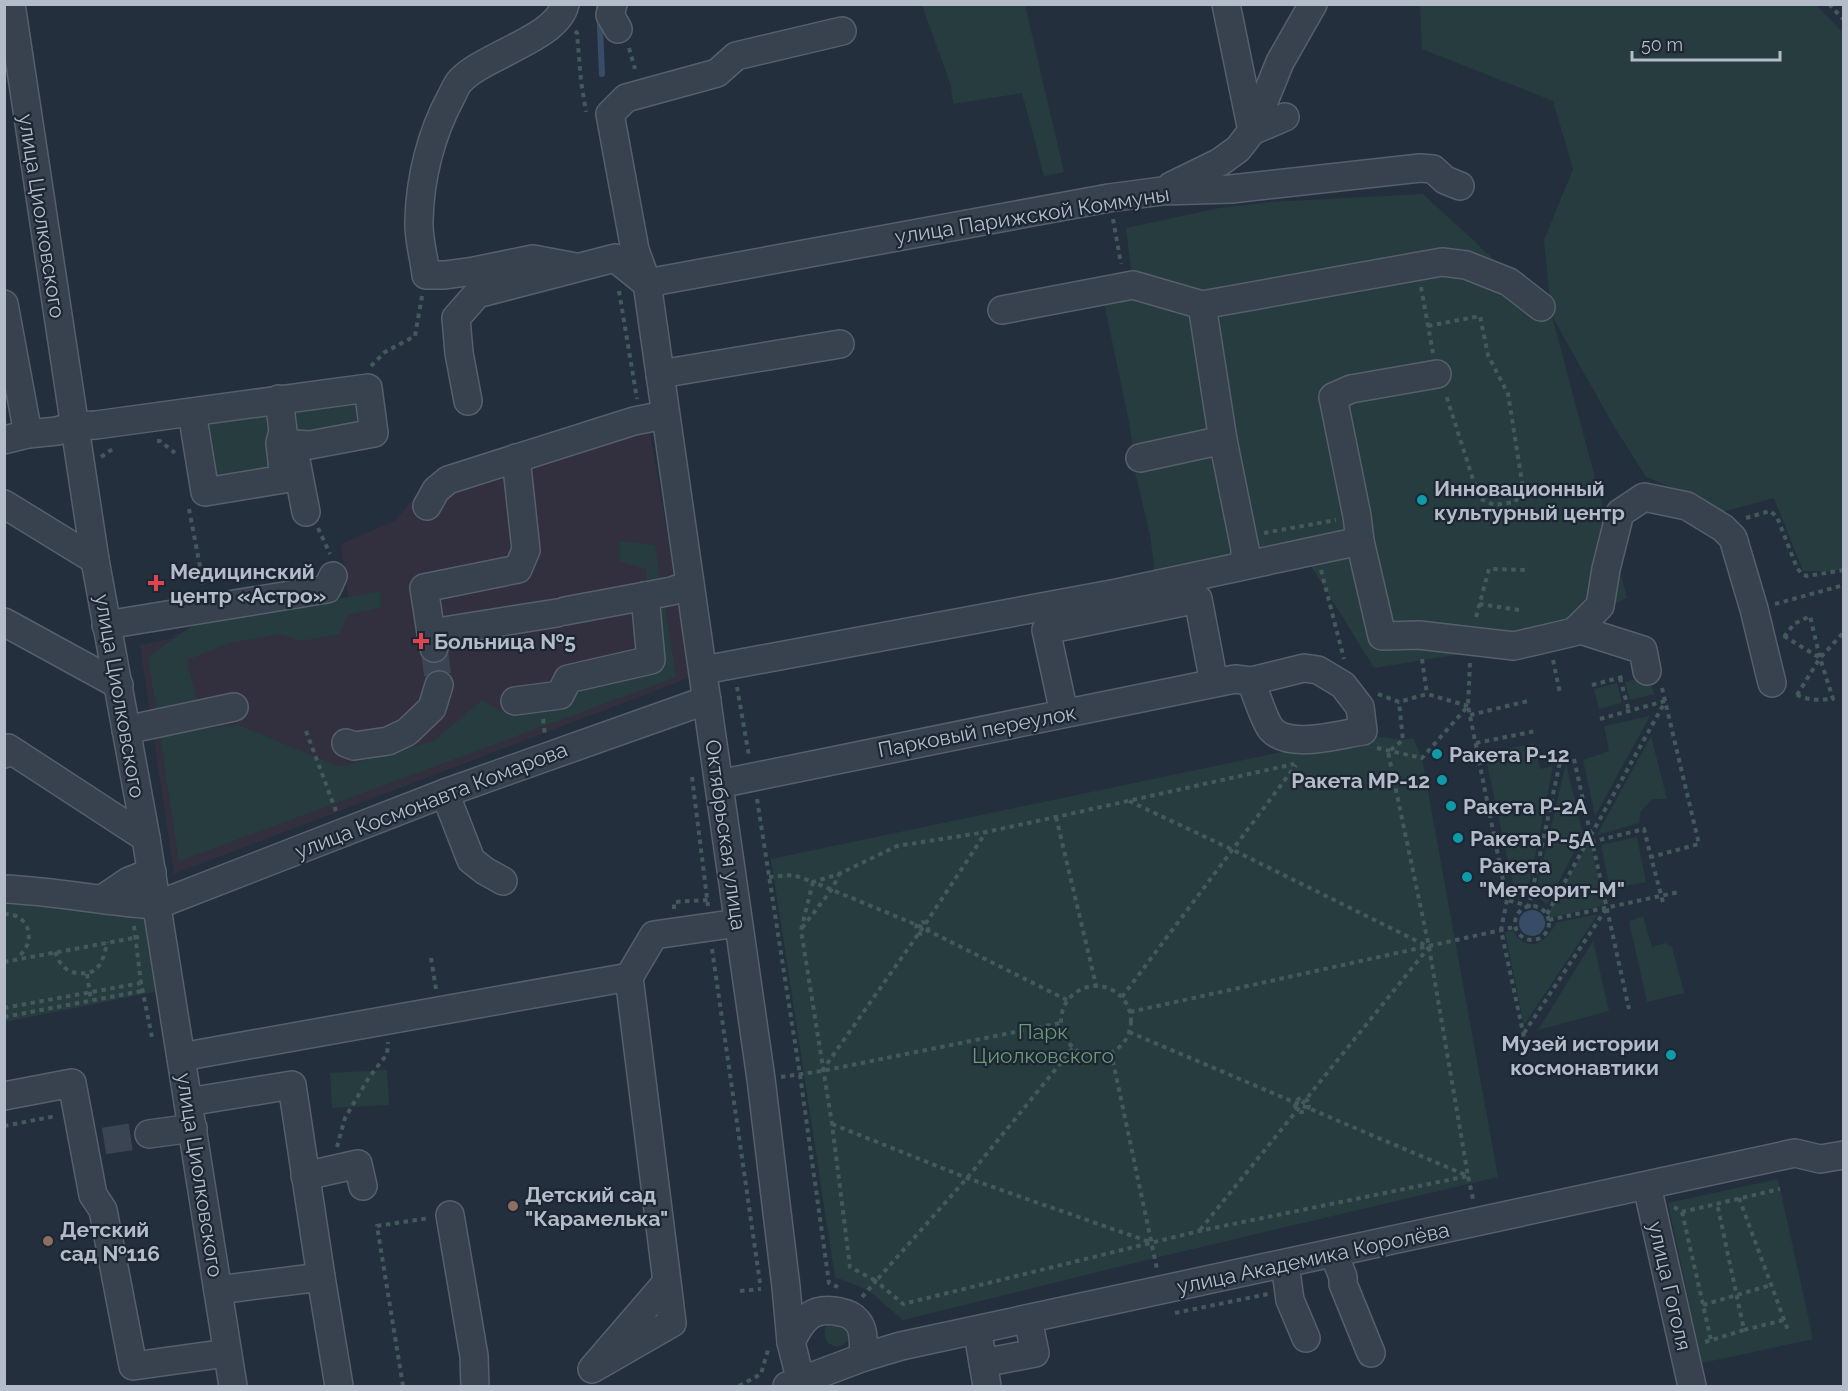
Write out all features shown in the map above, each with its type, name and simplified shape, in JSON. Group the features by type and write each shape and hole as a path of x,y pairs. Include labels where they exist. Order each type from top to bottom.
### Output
{"street":[{"name":"улица Циолковского","path":"11,4 95,560 152,872 233,1386"},
{"path":"566,4 564,13 536,37 485,61 459,81 441,115 424,171 418,222 426,275 474,271 533,259 576,267"},
{"path":"1226,4 1252,131"},
{"path":"1162,191 1220,162 1238,149 1252,131 1280,62 1313,4"},
{"name":"Октябрьская улица","path":"796,1384 780,1346 786,1287 761,1079 704,670 689,585 653,418 660,374 647,283 635,250 610,114 626,98 717,73 736,56 842,31"},
{"path":"1252,131 1285,117"},
{"path":"1220,162 1228,165 1248,163"},
{"name":"улица Парижской Коммуны","path":"647,283 1109,198 1162,191 1231,189 1419,168 1434,170 1444,180 1460,186"},
{"path":"468,401 456,318 477,294 615,258 647,283"},
{"path":"1002,310 1133,285 1202,305 1442,262 1466,265 1509,282 1541,307"},
{"path":"4,304 16,437 74,426 96,425 279,399 367,380 374,433 310,445 288,437"},
{"path":"1202,305 1223,440 1245,549 1245,565"},
{"path":"660,374 840,344"},
{"path":"1437,374 1351,389 1334,397 1360,541 1382,636 1419,635 1514,646 1574,632 1600,606 1606,569 1620,513 1644,497 1687,506 1723,528 1733,538 1754,609 1769,672"},
{"path":"279,399 306,513"},
{"path":"192,412 205,492 284,478 280,443 288,437"},
{"path":"427,506 436,490 448,480 634,421 653,418"},
{"path":"1140,458 1223,440"},
{"path":"516,458 526,550 518,569 424,588 432,640 672,591 689,585"},
{"path":"4,504 95,560"},
{"path":"704,670 1105,595 1360,541"},
{"path":"106,625 327,589 333,576"},
{"path":"515,701 560,695 568,679 651,660 645,596"},
{"name":"Парковый переулок","path":"719,784 1064,713 1233,681 1198,599 1046,630 1064,713"},
{"path":"4,622 119,685"},
{"path":"1577,629 1643,650 1647,671"},
{"path":"346,743 354,746 388,741 407,732 432,708 439,685"},
{"name":"улица Космонавта Комарова","path":"157,905 445,793 707,700"},
{"path":"126,730 234,706"},
{"path":"6,750 146,838"},
{"path":"445,793 471,861 503,881"},
{"path":"4,868 42,890"},
{"path":"104,898 129,881 152,872"},
{"path":"4,889 42,890 157,905"},
{"path":"593,1378 667,1282 629,977 654,935 738,923"},
{"path":"181,1057 629,977"},
{"path":"4,1096 72,1083 77,1112 94,1143 93,1195 103,1210 133,1366 227,1353"},
{"path":"149,1134 190,1115 292,1086 318,1174 321,1277 339,1386"},
{"name":"улица Академика Королёва","path":"796,1384 864,1357 901,1346 978,1329 1334,1254 1649,1196 1795,1153 1820,1159 1844,1155"},
{"path":"318,1174 358,1164 363,1186"},
{"name":"улица Гоголя","path":"1649,1196 1692,1386"},
{"path":"450,1215 474,1356 475,1386"},
{"path":"1334,1254 1343,1277 1343,1284 1371,1353"},
{"path":"1285,1264 1290,1300 1306,1338"},
{"path":"218,1290 321,1277"},
{"path":"780,1346 813,1313 829,1310 846,1313 858,1321 863,1338 864,1357"},
{"path":"978,1329 985,1375 1035,1353 1028,1319"}],"path":[{"path":"1828,4 1844,20"},
{"path":"620,27 635,69"},
{"path":"1109,198 1118,249"},
{"path":"1417,267 1428,326 1437,374 1451,406 1479,498 1494,505 1515,502 1523,488 1508,394 1488,355 1480,316 1428,326"},
{"path":"367,380 385,352 415,336 426,275"},
{"path":"618,288 653,418"},
{"path":"150,442 160,441 179,457"},
{"path":"100,458 111,448 121,447"},
{"path":"187,502 203,581"},
{"path":"1723,528 1760,512 1770,511 1777,517 1797,568 1802,574 1807,576 1844,570"},
{"path":"306,513 324,538 331,558 333,576"},
{"path":"1309,553 1324,574 1347,667"},
{"path":"1476,617 1489,569 1525,570"},
{"path":"1754,609 1844,585"},
{"path":"1479,604 1519,610"},
{"path":"1810,616 1833,699 1814,700 1797,695 1769,672 1784,636 1794,624 1810,616"},
{"path":"1797,695 1820,658 1844,632"},
{"path":"1419,635 1426,694"},
{"path":"1784,636 1820,658"},
{"path":"1549,639 1560,693"},
{"path":"1471,653 1468,706 1507,900 1501,930 1524,1035 1607,908"},
{"path":"733,664 800,1075 829,1283 845,1290"},
{"path":"1592,685 1658,668 1699,844 1651,857"},
{"path":"1620,678 1629,711"},
{"path":"1371,687 1378,694 1399,702 1426,694 1468,706"},
{"path":"1470,714 1528,701"},
{"path":"1600,719 1665,701"},
{"path":"1547,914 1665,701"},
{"path":"1388,753 1403,740 1399,702"},
{"path":"1368,745 1388,753 1422,758 1468,706"},
{"path":"306,731 339,818"},
{"path":"1476,743 1536,731"},
{"path":"1388,753 1429,947 1474,1202"},
{"path":"1574,759 1629,1009"},
{"path":"1507,900 1529,906 1536,906 1547,914 1549,920 1546,933 1535,940 1522,938 1515,927 1518,914 1529,906 1560,762"},
{"path":"813,882 839,874 897,846 986,832 1297,763 1122,997"},
{"path":"692,775 708,900 709,928 762,1299"},
{"path":"1128,801 1429,947"},
{"path":"1056,817 1096,985"},
{"path":"1586,844 1644,829 1664,906"},
{"path":"822,1071 919,934 986,832"},
{"path":"801,930 832,889 839,874"},
{"path":"769,877 793,875 832,889 917,925 1067,1000"},
{"path":"813,882 801,930 832,1124 850,1267 876,1281 903,1304 1199,1231 1468,1176"},
{"path":"1549,920 1679,892"},
{"path":"4,914 18,917 29,932 27,950 12,960"},
{"path":"917,925 926,923"},
{"path":"926,923 928,931"},
{"path":"917,925 919,934"},
{"path":"1130,1012 1515,927"},
{"path":"919,934 926,934 928,931"},
{"path":"4,961 135,939"},
{"path":"56,952 62,966 73,973 87,974 98,968 105,955 107,942"},
{"path":"1199,1231 1429,947"},
{"path":"431,958 440,1011"},
{"path":"87,974 91,1001"},
{"path":"4,1008 141,983"},
{"path":"1096,985 1110,988 1122,997 1130,1012 1129,1032 1123,1044 1111,1052 1098,1056 1085,1054 1073,1048 1064,1037 1060,1023 1067,1000 1079,989 1096,985"},
{"path":"4,1017 143,991"},
{"path":"318,1174 345,1118 368,1079 387,1054 390,1019"},
{"path":"800,1075 1060,1023"},
{"path":"1129,1032 1468,1176"},
{"path":"861,1298 967,1178 1073,1048"},
{"path":"1111,1052 1155,1258"},
{"path":"1295,1102 1300,1098 1306,1099"},
{"path":"1297,1110 1303,1112 1308,1108 1309,1103 1306,1099"},
{"path":"1295,1102 1297,1110"},
{"path":"4,1126 77,1112"},
{"path":"832,1124 967,1178 1151,1242"},
{"path":"1682,1212 1780,1189"},
{"path":"1649,1196 1668,1203 1682,1212 1711,1340 1784,1320"},
{"path":"1738,1198 1789,1334"},
{"path":"1718,1203 1744,1330"},
{"path":"403,1386 377,1226 450,1215"},
{"path":"1146,1273 1158,1270"},
{"path":"1703,1305 1771,1285"},
{"path":"740,1292 761,1289"},
{"path":"853,1294 868,1304"},
{"path":"739,1386 761,1374 780,1346"}],"shaded area":[{"name":"Больница №5","path":"646,409 691,675 681,681 174,874 140,645 174,638 174,635 349,602 341,544 396,520 434,472"}],"green space":[{"path":"922,5 1025,5 1064,172 1044,176 1022,93 953,104 951,86"},
{"path":"1420,5 1816,5 1843,33 1844,566 1836,571 1803,571 1774,498 1700,518 1672,488 1646,477 1612,423 1552,316 1627,598 1523,644 1374,668 1310,564 1154,600 1154,564 1150,535 1136,476 1130,426 1104,303 1133,285 1126,228 1219,208 1271,202 1423,194 1551,312 1544,240 1573,169 1553,101 1422,49"},
{"path":"358,397 364,421 294,436 292,401"},
{"path":"262,413 268,418 276,467 216,478 207,426 212,421"},
{"path":"619,541 655,545 676,677 179,861 148,657 192,626 381,591 382,607 347,615 340,634 301,641 281,634 229,643 187,660 197,701 172,707 180,732 238,725 340,767 434,741 482,700 509,716 656,667 646,569 619,561"},
{"path":"1649,676 1654,694 1630,700 1625,682"},
{"path":"1617,683 1622,703 1599,709 1594,689"},
{"path":"1650,716 1595,816 1583,760 1609,751 1604,726"},
{"name":"Парк Циолковского","path":"1374,736 1403,740 1413,738 1422,758 1498,1177 903,1320 868,1290 835,1277 771,859 1277,753"},
{"path":"1651,736 1667,799 1652,799 1641,811 1639,823 1597,835"},
{"path":"1534,743 1540,769 1553,766 1527,896 1516,898 1485,754"},
{"path":"1566,763 1583,835 1547,904 1535,895"},
{"path":"1637,837 1646,882 1610,889 1601,845"},
{"path":"1587,845 1591,845 1604,905 1550,918 1548,913"},
{"path":"5,895 151,911 164,990 5,1022"},
{"path":"1598,914 1524,1025 1505,932 1513,931 1525,943 1531,944 1542,941 1556,923"},
{"path":"1643,916 1652,947 1665,943 1672,947 1684,993 1647,1002 1629,921"},
{"path":"1593,941 1609,1011 1538,1030"},
{"path":"387,1070 389,1105 332,1108 330,1073"},
{"path":"1778,1179 1813,1339 1702,1363 1668,1203"},
{"path":"839,1319 851,1336 847,1342 836,1346 828,1342 825,1331 827,1324"}],"water":[{"path":"1532,910 1541,914 1545,923 1541,932 1532,936 1523,932 1519,923 1523,914"}],"waterway":[{"path":"599,4 602,74"}],"tunnel":[{"path":"434,648 439,685"},
{"path":"104,1141 149,1134"}],"place":[{"name":"Инновационный культурный центр","path":"1422,500"},
{"name":"Медицинский центр «Астро»","path":"156,583"},
{"name":"Больница №5","path":"421,641"},
{"name":"Ракета Р-12","path":"1437,754"},
{"name":"Ракета МР-12","path":"1442,780"},
{"name":"Ракета Р-2А","path":"1451,806"},
{"name":"Ракета Р-5А","path":"1458,838"},
{"name":"Ракета \"Метеорит-М\"","path":"1467,877"},
{"name":"Музей истории космонавтики","path":"1671,1055"},
{"name":"Детский сад \"Карамелька\"","path":"513,1206"},
{"name":"Детский сад №116","path":"48,1241"}]}
